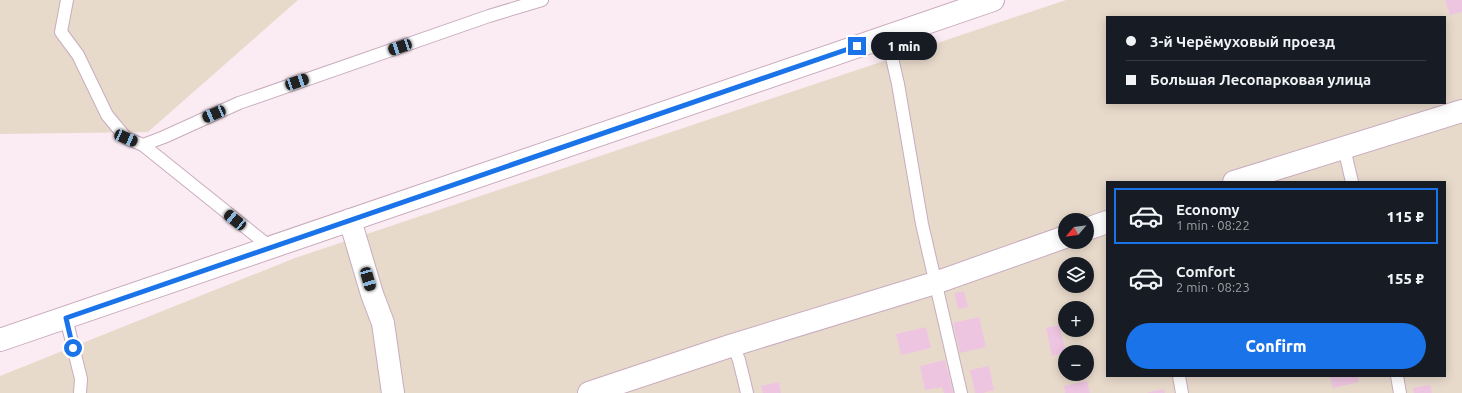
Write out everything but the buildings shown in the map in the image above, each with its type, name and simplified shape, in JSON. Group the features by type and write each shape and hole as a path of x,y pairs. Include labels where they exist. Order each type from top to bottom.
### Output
{"main road":[{"path":"0,340 993,0"},
{"path":"1237,181 1462,111"},
{"path":"350,220 372,294 383,323 394,393"},
{"path":"1094,227 1106,222"},
{"path":"589,393 733,345 935,283 1058,239"}],"lane":[{"path":"66,0 61,32 78,55 108,115 126,138 142,145 270,248"},
{"path":"142,145 164,137 239,103 489,16 542,0"},
{"path":"887,36 898,84 922,224 961,393"},
{"path":"1344,148 1352,181"},
{"path":"66,318 81,379 80,393"},
{"path":"733,345 739,360 747,393"},
{"path":"1179,377 1182,393"},
{"path":"1396,377 1400,393"}],"shaded area":[{"path":"0,0 298,0 148,132 0,134"},
{"path":"1066,0 1462,0 1462,393 0,393 0,376 295,258"}],"route":[{"path":"73,348 66,318 857,46"}]}
